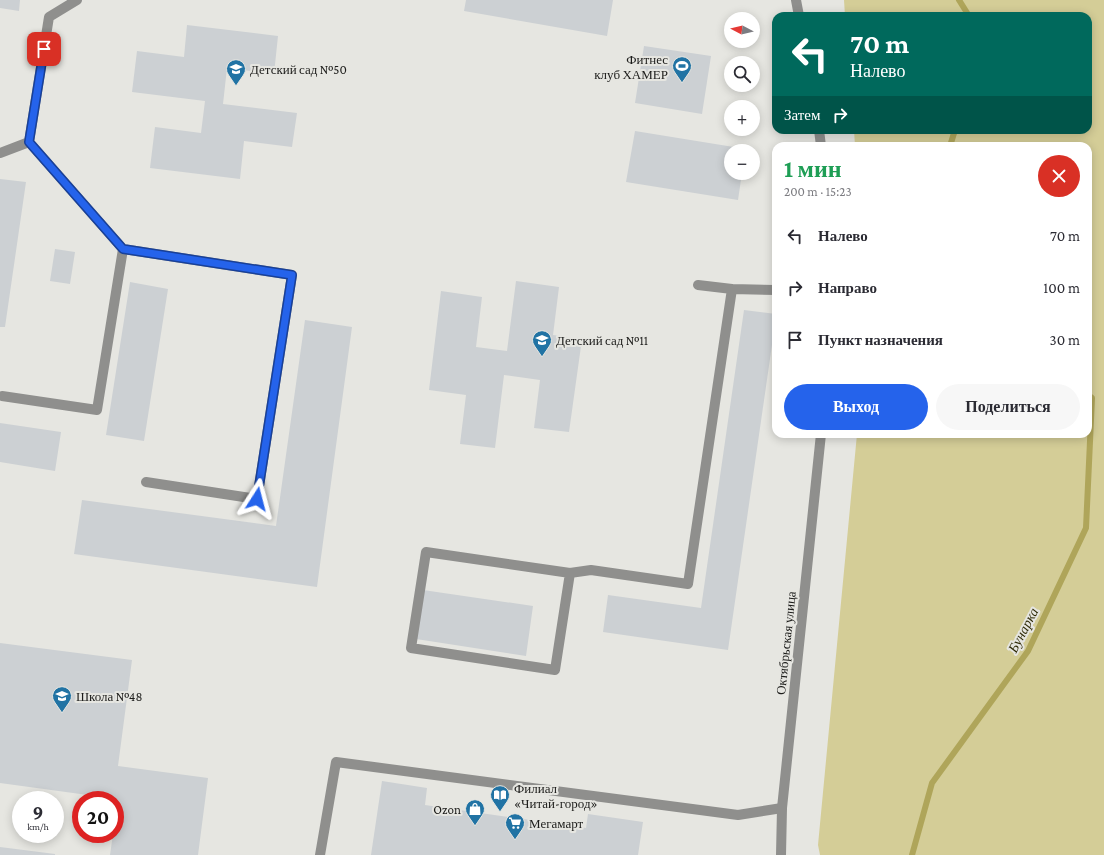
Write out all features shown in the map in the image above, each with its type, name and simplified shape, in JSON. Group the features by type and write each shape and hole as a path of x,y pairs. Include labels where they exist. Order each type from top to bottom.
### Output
{"street":[{"path":"29,142 49,18 77,0"},
{"path":"796,0 798,12"},
{"path":"0,153 29,142"},
{"path":"29,142 123,249 292,275 257,499 146,482"},
{"path":"2,396 97,410 123,249"},
{"path":"698,285 732,289 772,290"},
{"path":"570,573 555,670 411,648 426,552 570,573 591,570 688,584 732,289"},
{"name":"Октябрьская улица","path":"781,855 782,808 822,438"},
{"path":"320,855 336,762 738,815 782,808"}],"shaded area":[{"path":"844,0 1104,0 1104,855 820,855 818,845 857,438 1092,438 1092,142 855,142 854,134 1092,134 1092,12 845,12"}],"building":[{"path":"0,0 20,0 19,11 0,8"},
{"path":"466,0 613,0 607,36 464,11"},
{"path":"187,25 278,36 274,74 227,68 223,104 297,113 292,147 244,141 240,179 150,168 155,127 201,133 205,101 132,92 137,51 184,57"},
{"path":"644,46 711,56 702,114 635,103"},
{"path":"635,131 724,145 724,180 741,180 738,200 626,182"},
{"path":"0,179 26,182 5,327 0,327"},
{"path":"55,249 75,252 70,284 50,281"},
{"path":"516,281 559,287 553,335 582,339 569,432 534,428 540,380 504,375 495,448 460,444 466,395 429,390 441,291 482,297 476,347 507,351"},
{"path":"130,282 168,289 144,441 106,435"},
{"path":"744,310 772,314 772,345 728,650 603,632 608,595 701,608"},
{"path":"305,320 352,327 317,587 74,554 82,500 276,526"},
{"path":"0,423 61,432 55,471 0,462"},
{"path":"423,590 533,606 526,656 416,639"},
{"name":"Школа №48","path":"0,643 132,660 118,766 208,778 198,855 110,855 112,843 124,843 124,791 72,791 72,793 0,783"},
{"path":"382,781 427,788 425,805 586,828 588,814 643,822 638,855 371,855"},
{"path":"0,847 55,854 55,855 0,855"}],"waterway":[{"name":"Бунарка","path":"959,0 966,12"},
{"name":"Бунарка","path":"951,142 954,134"},
{"name":"Бунарка","path":"912,855 932,783 1028,651 1086,528 1090,438"}],"place":[{"name":"Фитнес клуб ХАМЕР","path":"682,83"},
{"name":"Детский сад №50","path":"236,86"},
{"name":"Детский сад №11","path":"542,357"},
{"name":"Школа №48","path":"62,713"},
{"name":"Филиал «Читай-город»","path":"500,812"},
{"name":"Ozon","path":"475,826"},
{"name":"Мегамарт","path":"515,840"}],"route":[{"path":"44,49 29,142 123,249 292,275 257,499"}]}
